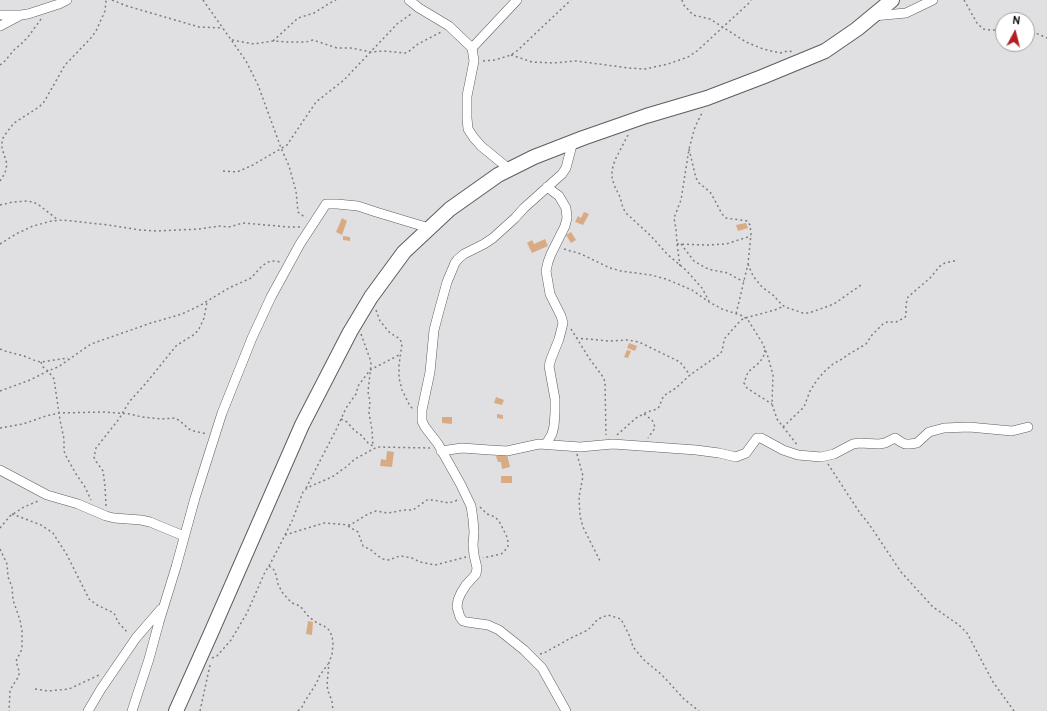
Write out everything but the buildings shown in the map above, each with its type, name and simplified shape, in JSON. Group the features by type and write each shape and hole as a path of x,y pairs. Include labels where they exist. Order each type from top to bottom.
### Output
{"main road":[{"path":"176,711 302,425 357,320 371,297 404,252 450,208 509,169 573,141 711,96 825,51 874,16 892,0"}],"street":[{"path":"0,26 21,15 48,8 68,0"},
{"path":"409,0 419,8 449,26 472,48 474,61 467,96 468,129 481,146 509,169"},
{"path":"472,48 517,0"},
{"path":"874,16 906,13 933,0"},
{"path":"0,15 21,15"},
{"path":"566,711 542,668 530,656 499,630 488,625 467,622 460,617 457,607 458,600 461,592 476,574 477,568 474,557 474,532 471,506 441,450 424,427 422,421 422,410 430,372 434,330 438,311 455,263 464,254 493,238 562,174 566,168 573,141"},
{"path":"546,444 552,434 555,413 555,399 549,366 563,323 550,294 546,271 548,262 565,226 567,218 566,208 559,196 548,187"},
{"path":"132,711 149,659 158,622 184,536 225,406 252,338 271,297 300,244 326,204 358,206 429,228"},
{"path":"441,450 466,448 501,451 539,444 576,447 606,442 696,450 736,457 746,453 757,438 761,438 783,450 798,455 821,457 834,454 848,446 859,443 878,444 885,443 895,438 905,444 917,443 929,432 944,428 969,427 1012,431 1028,427"},
{"path":"0,470 47,495 78,504 106,516 150,522 184,536"},
{"path":"88,711 101,689 136,638 164,605"}],"path":[{"path":"0,181 6,173 7,164 2,148 2,140 4,136 14,123 44,102 65,65 96,31 105,11 106,0"},
{"path":"112,0 127,6 199,27 223,28"},
{"path":"203,0 246,61 258,85 289,166 296,191 298,212 312,225"},
{"path":"273,40 298,18 314,14 336,0"},
{"path":"474,61 482,61 511,55 571,0"},
{"path":"682,0 683,4 693,15 710,19 746,42 763,49 780,53 791,51 813,56"},
{"path":"511,55 532,62 554,63 576,61 645,69 668,64 688,57 697,51 751,0"},
{"path":"964,0 977,23 983,29 995,30"},
{"path":"0,65 28,37 48,8"},
{"path":"223,171 237,172 287,145 316,102 344,80 397,24 419,8"},
{"path":"232,40 254,44 273,40 288,42 313,40 338,48 351,48 371,52 384,51 405,53 418,44 440,34 449,26"},
{"path":"1035,33 1047,38"},
{"path":"680,266 674,218 681,200 692,138 700,117 711,96"},
{"path":"629,134 615,160 612,170 614,185 620,197 623,208 626,213 651,236 667,254 687,271 702,288 709,302"},
{"path":"689,149 696,178 699,183 710,192 724,217 746,221 751,228 748,264 736,314"},
{"path":"0,205 27,201 33,202 58,220"},
{"path":"0,244 33,226 58,220 157,231 199,229 220,226 229,227 243,223 289,227 312,225"},
{"path":"677,244 726,244 751,236"},
{"path":"681,244 694,261 706,268 728,273 744,281"},
{"path":"554,248 570,250 610,268 666,279 692,290 722,309 748,320 766,349 773,375 772,404 777,419 795,442 810,456"},
{"path":"783,427 804,407 816,380 825,371 833,364 866,344 883,324 887,322 896,322 904,318 908,297 930,278 944,263 958,260"},
{"path":"0,391 25,382 58,367 91,344 182,314 229,288 251,278 268,262 274,261 289,264"},
{"path":"748,264 753,276 762,287 784,306 803,313 809,313 834,304 861,285"},
{"path":"371,297 380,321 390,333 400,339 402,344 399,378 402,390 410,406 422,421"},
{"path":"106,516 104,476 103,471 95,460 96,448 119,419 130,402 176,346 195,334 199,329 204,318 207,301"},
{"path":"570,326 576,338 605,382 606,442 618,435 632,421 651,410 657,409 664,395 676,388 720,354 725,338 738,322 745,318 784,306"},
{"path":"357,320 370,360 368,392 370,401 369,413 374,447"},
{"path":"576,338 609,341 628,340 639,342 680,362 690,376"},
{"path":"0,349 41,362 70,358"},
{"path":"766,349 760,362 748,372 744,383 747,388 772,404"},
{"path":"200,711 211,659 218,656 231,640 247,613 304,492 346,408 356,394 358,386 370,370 401,354"},
{"path":"41,362 42,366 54,379 64,440 64,451 70,465 85,488 95,511"},
{"path":"0,428 23,424 59,412 122,413 162,419 175,418 189,430 215,435"},
{"path":"640,446 655,428 652,420 644,414"},
{"path":"341,419 347,422 374,447 441,450"},
{"path":"305,490 332,477 355,459 374,447"},
{"path":"576,447 583,476 579,497 580,516 583,527 601,563"},
{"path":"821,457 833,470 860,513 901,572 933,607 959,625 967,633 993,682 1014,711"},
{"path":"0,528 12,514 47,495"},
{"path":"285,535 324,523 350,525 376,511 388,513 412,510 427,500 449,503 468,498 487,514 495,517 499,521 506,533 508,542 506,550 501,554 474,557 435,565 420,562 415,558 407,557 396,557 390,560 382,559 371,550 363,546 358,532 346,525"},
{"path":"12,514 41,525 53,533 67,555 89,599 97,605 114,613 118,622 136,638"},
{"path":"0,549 7,564 13,600 22,631 22,649 16,661 19,676 10,691 9,711"},
{"path":"269,566 274,570 278,584 288,600 300,606 309,617 329,630 332,636 332,654 329,662 302,707 298,711"},
{"path":"530,656 549,651 570,638 588,630 598,619 608,614 621,620 630,636 633,648 640,656 662,675 684,699 700,711"},
{"path":"329,662 327,685 332,701 333,711"},
{"path":"35,689 48,691 69,689 102,674"}]}
